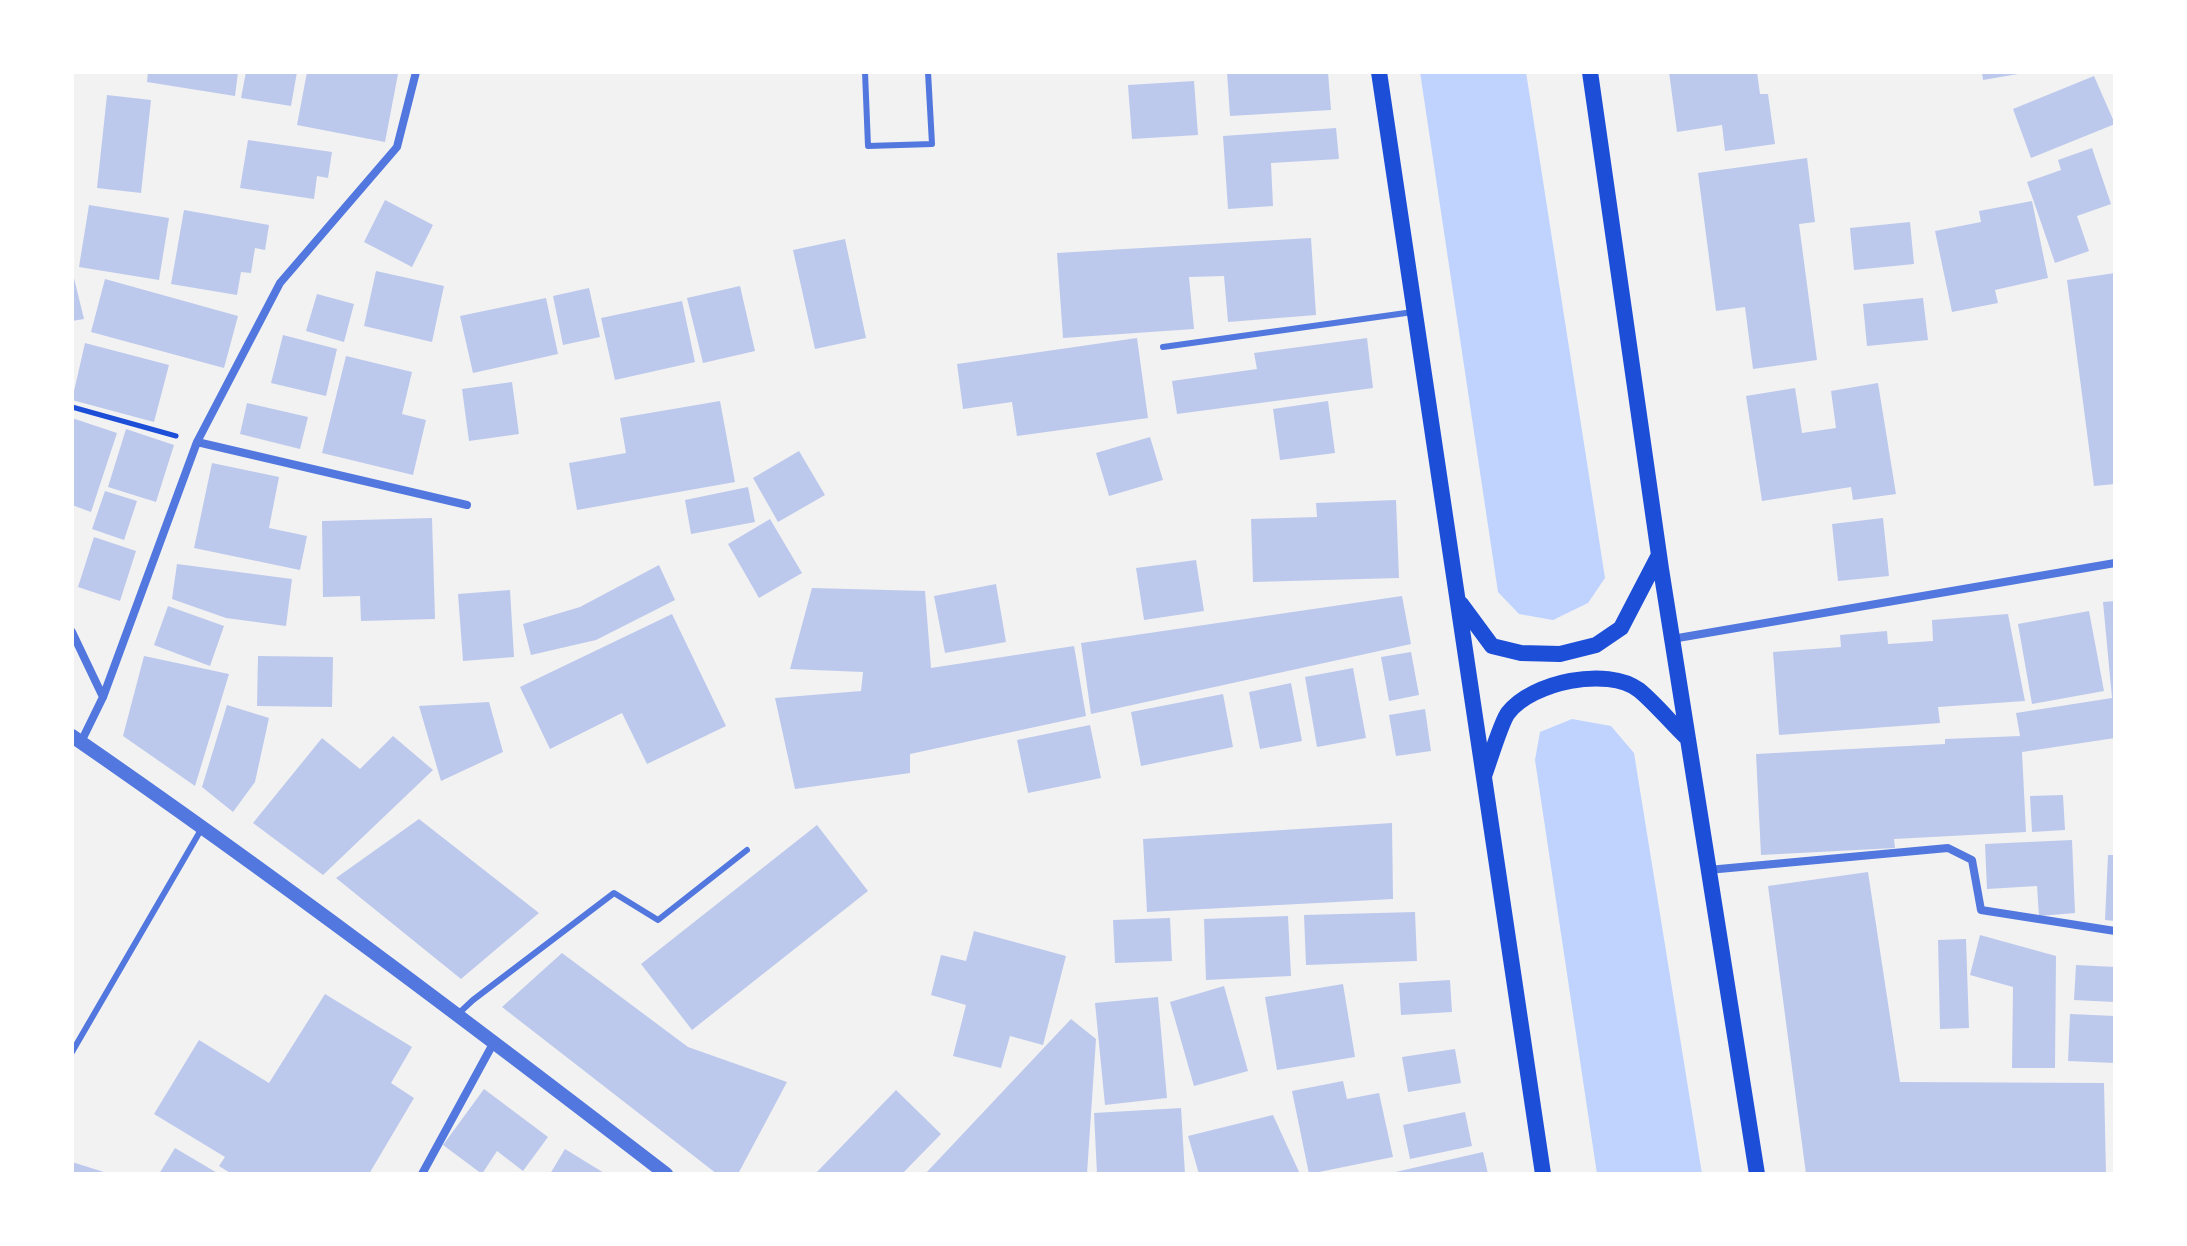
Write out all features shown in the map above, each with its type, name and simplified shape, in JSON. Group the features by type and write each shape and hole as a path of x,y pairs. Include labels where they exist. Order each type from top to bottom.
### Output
{"main road":[{"path":"1379,72 1543,1174"},
{"path":"1590,72 1659,555 1757,1174"},
{"path":"1459,600 1492,646 1521,653 1560,654 1596,645 1621,628 1659,555"},
{"path":"1484,778 1507,713 1533,692 1565,681 1610,679 1637,689 1687,738"}],"street":[{"path":"416,72 397,147 280,283 197,442 103,697 76,739 458,1014 666,1174"},
{"path":"197,442 467,505"},
{"path":"1672,639 2115,563"},
{"path":"72,632 103,697"},
{"path":"1708,870 1948,848 1972,860 1981,910 2115,931"},
{"path":"422,1174 494,1042"}],"lane":[{"path":"865,72 868,146 932,144 928,72"},
{"path":"1163,347 1414,312"},
{"path":"72,1052 202,828"},
{"path":"458,1014 614,893 658,920 747,850"}],"path":[{"path":"72,407 197,442"}],"water":[{"path":"1420,72 1526,72 1605,578 1588,603 1553,620 1519,614 1498,592"},
{"path":"1572,719 1611,726 1634,753 1702,1174 1597,1174 1535,760 1540,732"}],"building":[{"path":"148,72 238,72 235,96 147,82"},
{"path":"246,72 297,72 291,106 241,98"},
{"path":"307,72 398,74 385,142 297,125"},
{"path":"1227,72 1328,72 1331,110 1230,116"},
{"path":"1669,72 1757,72 1760,94 1768,94 1775,144 1725,151 1722,125 1677,132"},
{"path":"1982,72 2018,72 2018,74 1983,80"},
{"path":"2094,76 2115,124 2031,158 2013,109"},
{"path":"1194,81 1198,135 1132,139 1128,85"},
{"path":"107,95 151,100 141,193 97,188"},
{"path":"1336,128 1339,159 1271,163 1273,206 1228,209 1223,136"},
{"path":"248,140 332,152 328,178 317,176 314,199 240,188"},
{"path":"2092,148 2111,204 2077,216 2089,251 2055,263 2027,182 2061,170 2058,160"},
{"path":"1807,158 1815,222 1799,224 1817,360 1753,369 1745,307 1716,311 1698,173"},
{"path":"385,200 433,225 412,267 364,242"},
{"path":"2032,201 2048,278 1995,290 1998,303 1952,312 1935,231 1981,222 1979,211"},
{"path":"89,205 169,218 159,280 79,267"},
{"path":"184,210 269,225 265,250 255,248 251,273 241,272 237,295 171,284"},
{"path":"1910,222 1914,264 1854,270 1850,228"},
{"path":"1311,238 1316,315 1228,322 1224,276 1189,277 1194,329 1063,338 1057,253"},
{"path":"845,239 866,338 815,349 793,250"},
{"path":"72,270 84,319 72,321"},
{"path":"376,271 444,286 432,342 364,326"},
{"path":"2115,273 2115,484 2094,486 2067,280"},
{"path":"105,279 238,316 224,368 91,332"},
{"path":"740,286 755,351 703,363 687,298"},
{"path":"589,288 600,337 563,345 553,296"},
{"path":"317,294 354,304 344,342 306,331"},
{"path":"546,298 558,354 473,373 460,316"},
{"path":"1923,298 1928,340 1867,346 1863,304"},
{"path":"682,301 695,362 615,380 601,318"},
{"path":"283,335 337,349 326,396 271,383"},
{"path":"1137,338 1148,418 1017,436 1012,402 963,409 957,364"},
{"path":"1367,338 1373,388 1177,414 1172,381 1257,369 1254,353"},
{"path":"85,343 169,365 154,422 72,400"},
{"path":"346,356 412,372 402,414 426,420 413,475 322,453"},
{"path":"512,382 519,434 469,441 462,389"},
{"path":"1878,383 1896,494 1853,500 1851,487 1762,501 1746,396 1795,388 1802,433 1836,428 1831,391"},
{"path":"720,401 735,482 577,510 569,463 626,453 620,418"},
{"path":"1328,401 1335,453 1280,460 1273,409"},
{"path":"247,403 308,417 300,449 240,434"},
{"path":"72,418 117,433 91,512 72,505"},
{"path":"126,429 174,445 156,502 108,487"},
{"path":"1150,437 1163,480 1109,496 1096,453"},
{"path":"799,451 825,495 778,522 753,478"},
{"path":"212,463 279,477 269,528 307,536 300,570 194,548"},
{"path":"748,487 755,522 691,534 685,500"},
{"path":"105,491 137,501 124,540 92,529"},
{"path":"1396,500 1399,578 1253,582 1251,519 1317,517 1316,503"},
{"path":"432,518 435,619 361,621 360,596 323,597 322,521"},
{"path":"1883,518 1889,576 1838,581 1832,524"},
{"path":"770,519 802,573 759,598 728,544"},
{"path":"94,537 136,551 120,601 78,587"},
{"path":"1196,560 1204,611 1144,620 1136,568"},
{"path":"177,564 292,579 286,626 226,618 172,599"},
{"path":"659,565 675,600 596,640 531,655 523,624 580,607"},
{"path":"996,584 1006,642 945,653 934,596"},
{"path":"812,588 925,591 931,668 1074,646 1086,716 910,754 910,773 795,789 775,698 861,691 863,672 790,669"},
{"path":"510,590 514,657 463,661 458,594"},
{"path":"1402,596 1411,644 1091,714 1081,643"},
{"path":"2115,601 2115,738 2022,752 2026,832 1894,839 1895,848 1761,855 1756,754 1945,744 1945,739 2020,736 2016,713 2112,698 2103,602"},
{"path":"168,606 224,626 210,666 154,645"},
{"path":"2089,611 2104,691 2032,704 2018,624"},
{"path":"672,614 726,726 647,764 622,713 550,749 520,687"},
{"path":"2008,614 2025,701 1938,707 1940,723 1779,735 1773,652 1841,647 1840,635 1887,631 1888,644 1933,641 1932,620"},
{"path":"1411,652 1419,695 1389,701 1381,657"},
{"path":"144,656 229,674 195,786 123,736"},
{"path":"258,656 333,657 332,707 257,706"},
{"path":"1353,668 1366,738 1317,747 1305,677"},
{"path":"1291,683 1302,741 1260,749 1249,692"},
{"path":"1223,694 1233,747 1141,766 1131,712"},
{"path":"489,702 503,752 441,781 419,706"},
{"path":"227,705 269,718 255,782 233,812 202,787"},
{"path":"1425,709 1431,751 1396,756 1389,715"},
{"path":"1090,725 1101,778 1028,793 1017,740"},
{"path":"393,736 433,770 323,875 253,823 322,738 360,769"},
{"path":"2063,795 2065,830 2032,832 2030,796"},
{"path":"419,819 539,913 461,979 336,878"},
{"path":"1392,823 1393,899 1147,912 1143,839"},
{"path":"817,825 868,891 692,1030 641,964"},
{"path":"2072,840 2075,913 2039,916 2037,886 1987,889 1985,844"},
{"path":"2108,855 2115,855 2115,921 2105,920"},
{"path":"1868,872 1900,1082 2104,1083 2106,1174 1806,1174 1768,886"},
{"path":"1415,912 1417,961 1306,965 1304,915"},
{"path":"1288,916 1291,976 1206,980 1204,919"},
{"path":"1170,918 1172,961 1115,963 1113,920"},
{"path":"974,931 1066,956 1043,1045 1010,1036 1001,1068 953,1056 966,1005 931,995 941,955 966,961"},
{"path":"1980,935 2056,956 2055,1068 2012,1068 2013,987 1970,975"},
{"path":"1966,939 1969,1028 1940,1029 1938,940"},
{"path":"562,953 688,1047 787,1082 738,1174 717,1174 502,1007"},
{"path":"2076,965 2115,967 2115,1002 2074,1000"},
{"path":"1450,980 1452,1012 1401,1015 1399,983"},
{"path":"1343,984 1355,1057 1277,1070 1265,997"},
{"path":"1224,986 1248,1071 1194,1086 1170,1002"},
{"path":"325,994 412,1047 391,1083 414,1098 369,1174 232,1174 219,1166 225,1157 154,1114 199,1040 269,1083"},
{"path":"1158,997 1167,1098 1105,1105 1095,1003"},
{"path":"2070,1014 2115,1016 2115,1063 2068,1061"},
{"path":"1071,1019 1096,1039 1087,1174 925,1174"},
{"path":"1455,1049 1461,1083 1408,1092 1402,1057"},
{"path":"1343,1081 1347,1099 1379,1093 1393,1157 1309,1174 1292,1091"},
{"path":"484,1089 548,1137 523,1171 497,1151 482,1174 443,1145"},
{"path":"896,1090 941,1134 902,1174 815,1174"},
{"path":"1181,1108 1185,1174 1097,1174 1094,1113"},
{"path":"1465,1112 1472,1146 1410,1159 1403,1125"},
{"path":"1273,1115 1300,1174 1199,1174 1188,1136"},
{"path":"175,1148 219,1174 159,1174"},
{"path":"565,1149 591,1165 606,1174 550,1174"},
{"path":"1483,1152 1488,1174 1391,1173"},
{"path":"72,1162 107,1173 107,1174 72,1174"}]}
